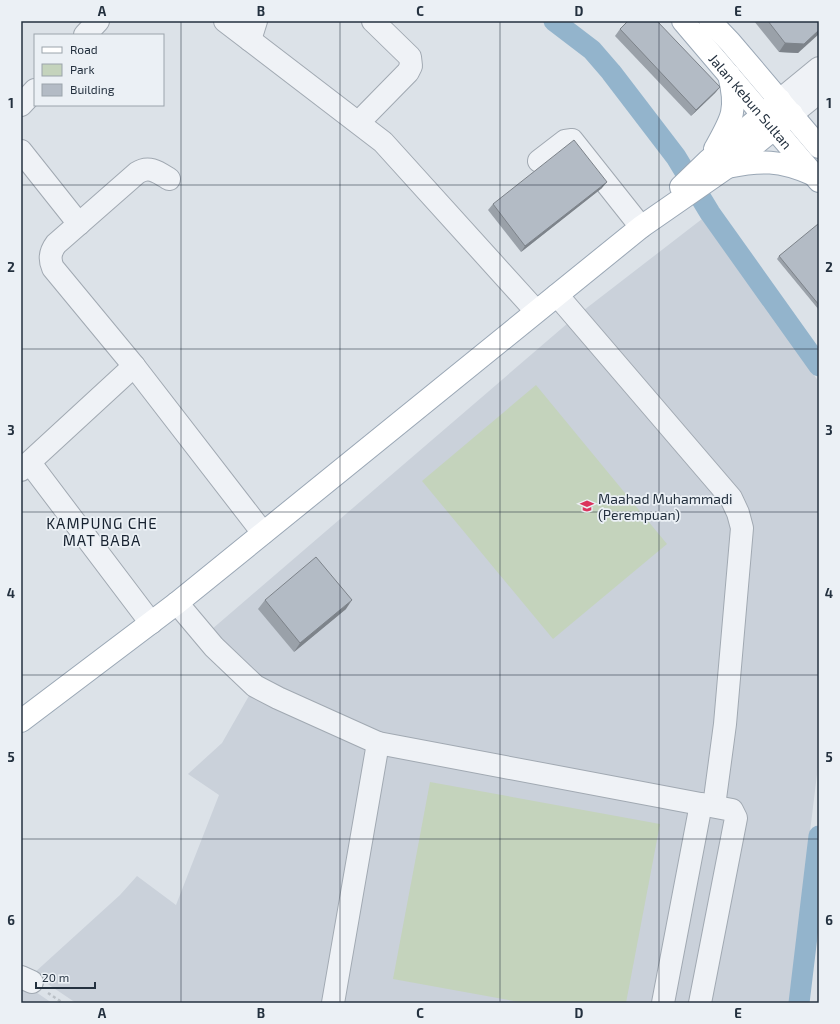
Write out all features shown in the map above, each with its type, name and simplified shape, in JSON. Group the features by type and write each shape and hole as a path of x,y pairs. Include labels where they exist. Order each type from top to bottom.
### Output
{"main road":[{"name":"Jalan Kebun Sultan","path":"683,21 729,73 816,178"},
{"name":"Jalan Kebun Sultan","path":"710,21 730,42 819,147"},
{"path":"713,168 732,114 734,99 729,73"},
{"path":"21,721 177,603 641,227 786,107"},
{"path":"713,168 755,162 774,162 792,166 816,178"}],"street":[{"path":"86,34 98,21"},
{"path":"225,21 253,31 383,142 536,311"},
{"path":"359,122 408,72 411,66 410,57 373,21"},
{"path":"786,107 819,68"},
{"path":"21,105 34,91"},
{"path":"786,107 819,92"},
{"path":"540,161 565,141 572,140 641,227"},
{"path":"21,151 78,224"},
{"path":"169,179 152,169 141,170 56,244 52,250 50,261 53,268 134,366 263,533"},
{"path":"557,295 731,498 738,513 742,528 725,724 662,1003"},
{"path":"134,366 25,466 151,623"},
{"path":"177,603 214,647 255,686 278,698 378,743 730,809 734,812 736,818 700,1003"},
{"path":"337,1002 378,743"}],"shaded area":[{"name":"Maahad Muhammadi (Perempuan)","path":"702,219 819,382 819,758 789,1003 76,1003 33,974 120,895 137,876 176,905 219,795 188,774 222,743 258,680 211,630 575,317"},
{"path":"27,986 52,1003 21,1003 21,991"}],"green space":[{"path":"536,385 667,544 553,639 422,481"},
{"path":"430,782 660,824 626,1003 525,1003 393,979"}],"building":[{"path":"628,21 657,21 720,87 696,110 620,29"},
{"path":"768,21 819,21 819,30 804,44 785,43"},
{"path":"574,140 607,182 525,246 493,204"},
{"path":"818,224 819,225 819,305 779,256"},
{"path":"316,557 352,600 300,643 265,600"}],"waterway":[{"path":"554,21 592,50 611,72 676,157 710,213 819,366"},
{"path":"799,1003 819,836"}],"place":[{"name":"Maahad Muhammadi (Perempuan)","path":"587,506"}],"district":[{"name":"KAMPUNG CHE MAT BABA","path":"102,532"}]}
